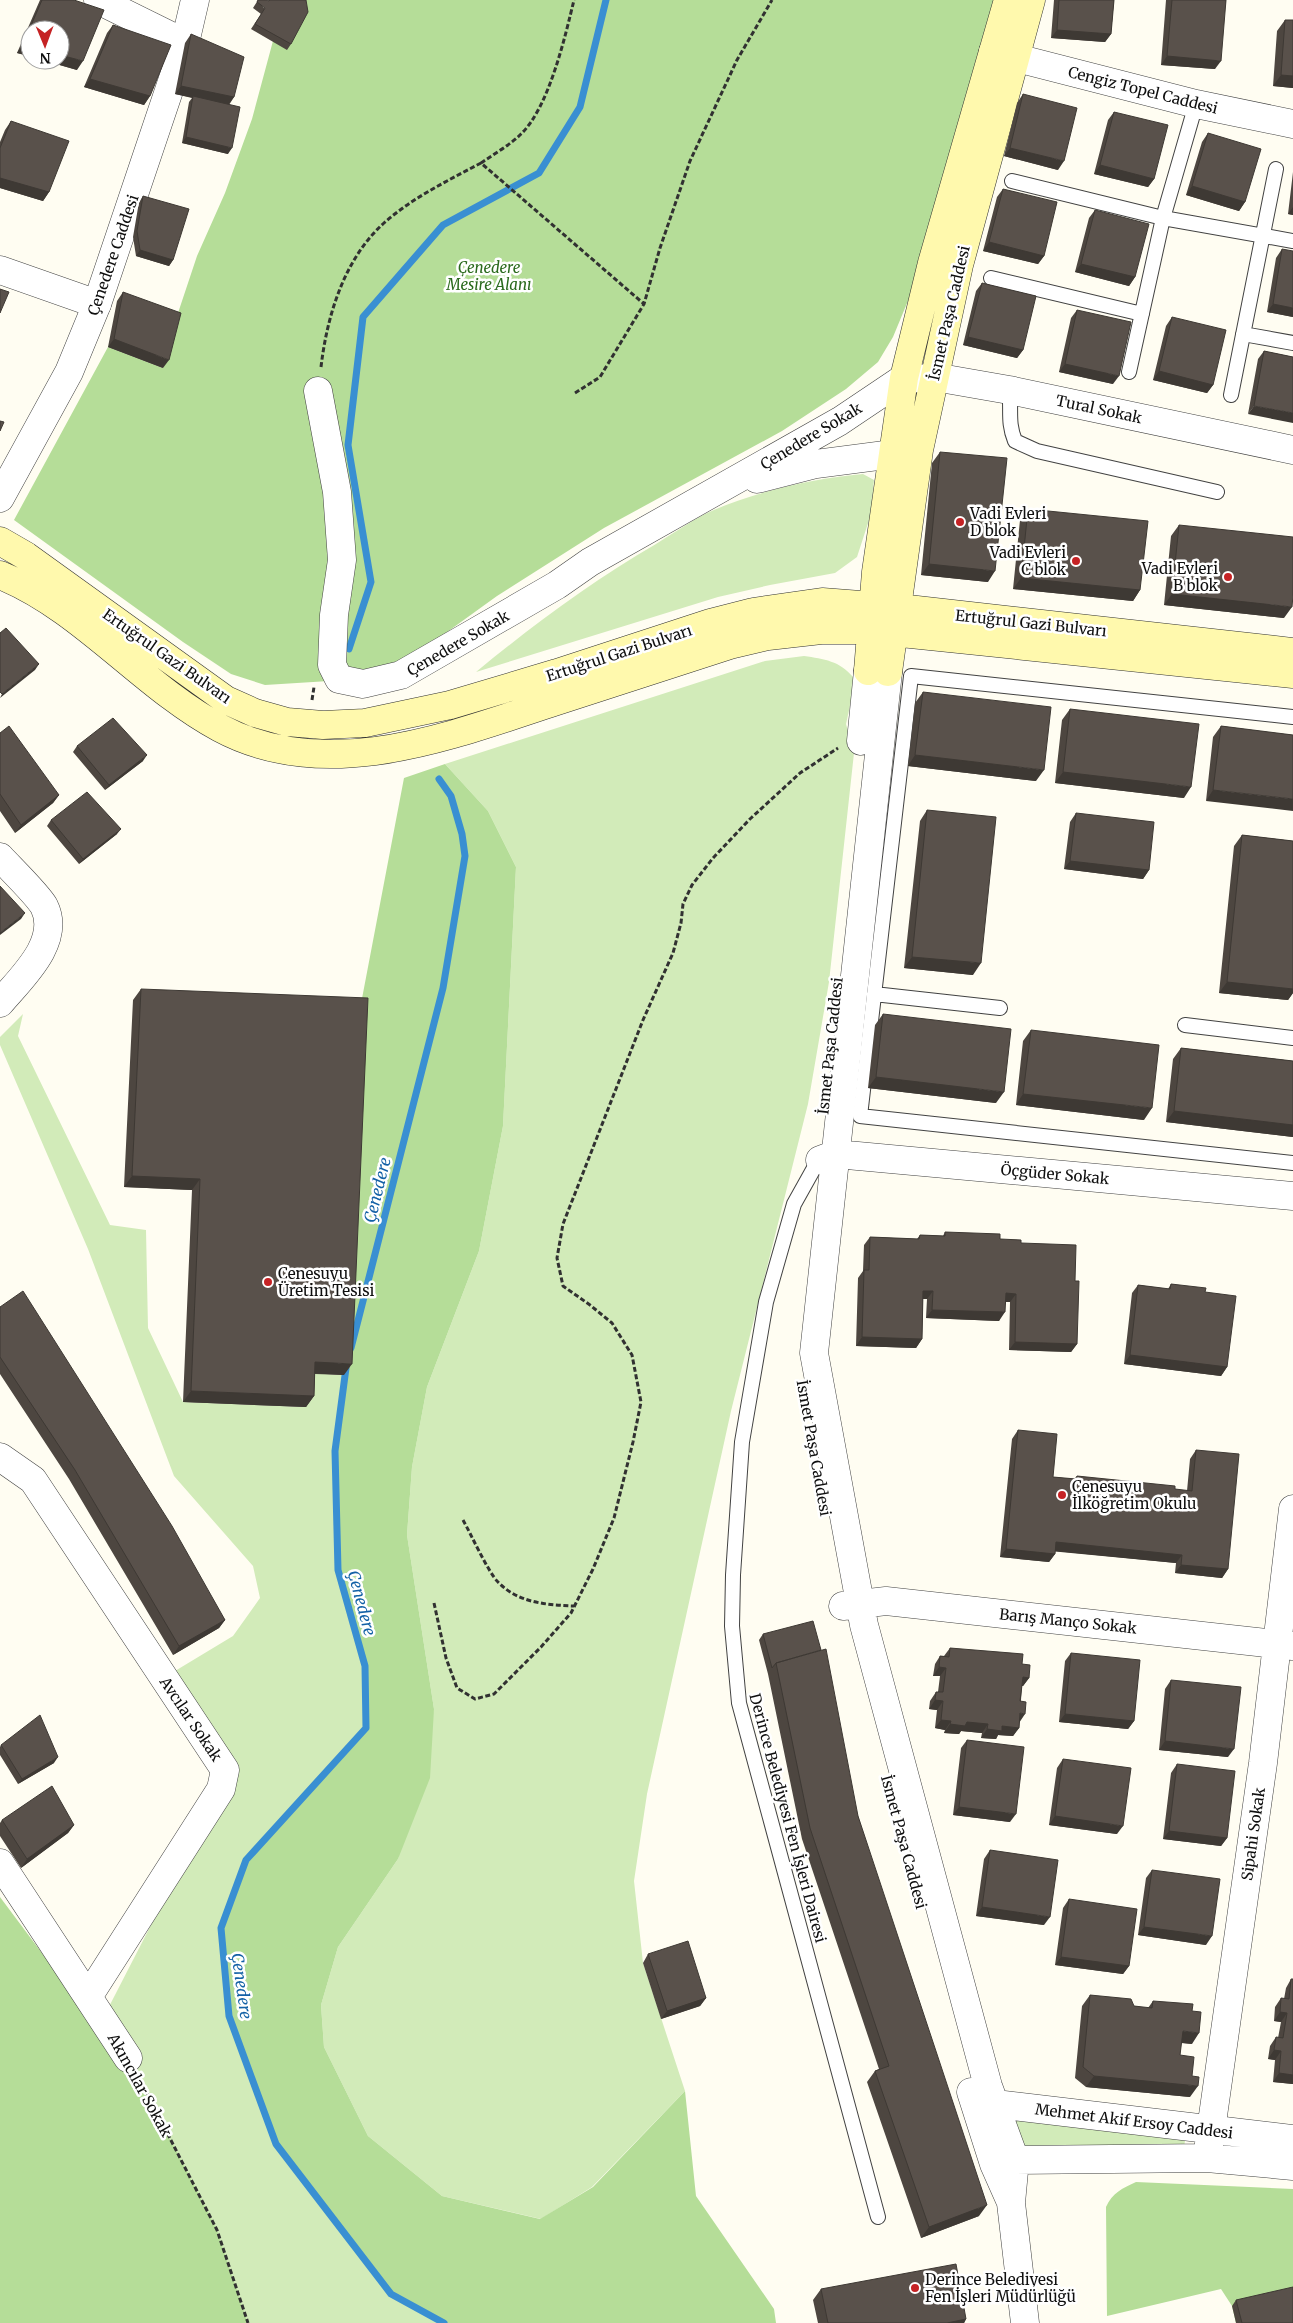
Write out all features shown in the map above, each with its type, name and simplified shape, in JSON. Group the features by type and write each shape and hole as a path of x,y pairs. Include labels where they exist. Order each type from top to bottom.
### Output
{"main road":[{"name":"İsmet Paşa Caddesi","path":"885,619 876,572 906,453 934,379 1004,55 1008,0"},
{"name":"İsmet Paşa Caddesi","path":"885,619 902,579 906,453 904,378 932,263 1004,55 1031,0"},
{"name":"Ertuğrul Gazi Bulvarı","path":"0,541 26,556 226,700 255,713 287,722 364,723 424,712 548,676 710,623 753,612 822,602 885,619 1293,652"},
{"path":"822,602 853,590 876,572"},
{"name":"Ertuğrul Gazi Bulvarı","path":"0,575 37,594 187,709 222,729 256,743 280,750 318,753 366,752 410,746 501,719 730,645 768,636 821,630 885,619"},
{"path":"878,672 956,626 929,604 913,594 902,579"},
{"path":"878,672 885,619"},
{"name":"Ertuğrul Gazi Bulvarı","path":"956,626 1293,674"},
{"path":"821,630 856,652 878,672"}],"street":[{"path":"98,0 185,43"},
{"name":"Çenedere Caddesi","path":"0,498 69,372 97,304 185,43 195,0"},
{"name":"Cengiz Topel Caddesi","path":"1004,55 1196,104 1293,124"},
{"path":"0,270 97,304"},
{"name":"Tural Sokak","path":"904,378 934,379 1009,390 1293,450"},
{"name":"Çenedere Sokak","path":"318,391 337,492 342,560 334,615 332,665 339,679 363,684 401,675 557,585 590,562 840,421 904,378"},
{"name":"Çenedere Sokak","path":"717,490 816,464 906,453"},
{"name":"İsmet Paşa Caddesi","path":"878,672 862,731 827,1157 814,1353 852,1605 869,1644 985,2104 1004,2162 1011,2203 1025,2323"},
{"name":"İsmet Paşa Caddesi","path":"827,1157 878,672"},
{"path":"0,857 44,906 47,920 47,935 42,951 0,1003"},
{"name":"Öçgüder Sokak","path":"827,1157 1293,1196"},
{"name":"Avcılar Sokak","path":"0,1457 33,1480 225,1770 221,1789 88,1998"},
{"name":"Sipahi Sokak","path":"1207,2158 1262,1772 1285,1645 1293,1510"},
{"name":"Barış Manço Sokak","path":"852,1605 886,1601 1285,1645"},
{"name":"Akıncılar Sokak","path":"0,1863 128,2058"},
{"name":"Mehmet Akif Ersoy Caddesi","path":"985,2104 1293,2139"},
{"name":"Mehmet Akif Ersoy Caddesi","path":"1004,2162 1207,2158 1293,2166"}],"lane":[{"path":"1129,372 1163,218 1196,104"},
{"path":"1231,394 1276,169"},
{"path":"1012,181 1163,218 1293,241"},
{"path":"991,278 1142,314"},
{"path":"1243,334 1293,343"},
{"path":"1009,390 1011,403 1009,426 1015,441 1037,451 1217,492"},
{"path":"1293,717 911,676 860,1116 1293,1163"},
{"path":"874,994 1000,1008"},
{"path":"1185,1026 1293,1038"},
{"name":"Derince Belediyesi Fen İşleri Dairesi","path":"827,1157 794,1204 766,1302 742,1442 736,1518 732,1626 740,1703 878,2217"}],"path":[{"path":"318,391 324,342 336,299 353,261 383,224 430,190 481,163 522,134 536,111 558,63 574,0"},
{"path":"575,393 600,377 644,304 660,248 690,161 737,60 772,0"},
{"path":"481,163 644,304"},
{"path":"310,723 314,682"},
{"path":"434,1603 446,1658 457,1688 475,1698 494,1694 541,1647 571,1613 593,1569 614,1518 633,1442 640,1402 632,1355 612,1324 590,1305 562,1286 556,1258 563,1224 643,1020 673,953 684,904 692,884 712,858 793,779 862,731"},
{"path":"463,1520 497,1582 523,1599 544,1605 574,1606"},
{"name":"Akıncılar Sokak","path":"128,2058 217,2230 248,2323"}],"green space":[{"name":"Çenedere Mesire Alanı","path":"284,0 998,0 910,296 893,337 878,362 846,389 782,431 604,528 497,596 418,653 379,671 329,681 265,685 231,674 183,642 14,520 108,347 163,368 175,322 197,256 225,193 252,119"},
{"path":"863,474 874,480 871,514 857,557 835,573 718,597 476,672 519,637 586,588 705,514 722,506 761,493 824,479"},
{"path":"804,656 837,664 853,677 853,692 846,724 854,753 829,982 808,1104 731,1411 647,1794 634,1881 643,1963 685,2091 592,2187 541,2219 442,2196 368,2136 324,2047 321,2005 338,1947 398,1859 434,1709 407,1535 412,1467 427,1387 479,1251 503,1126 516,867 488,811 445,764 765,661"},
{"path":"445,764 488,811 516,867 503,1126 479,1251 427,1387 412,1467 407,1535 434,1709 430,1778 398,1859 338,1947 321,2005 324,2047 368,2136 442,2196 540,2219 593,2187 685,2091 696,2196 774,2309 776,2323 444,2323 391,2294 276,2144 229,2016 221,1928 246,1860 366,1728 365,1666 338,1570 335,1451 344,1375 360,1009 404,778"},
{"path":"23,1014 18,1036 110,1225 146,1230 148,1328 183,1402 306,1407 307,1373 344,1375 335,1451 338,1570 365,1666 366,1728 246,1860 221,1928 229,2016 276,2145 390,2294 444,2323 248,2323 217,2230 98,2028 221,1789 175,1671 233,1636 260,1598 253,1566 174,1476 88,1249 0,1045 0,1037"},
{"path":"0,1897 98,2028 128,2058 217,2230 248,2323 0,2323"},
{"path":"1013,2116 1186,2135 1184,2147 1022,2152"},
{"path":"1136,2182 1293,2189 1293,2323 1236,2323 1232,2306 1221,2289 1107,2316 1106,2207 1108,2202 1122,2189"}],"building":[{"path":"42,0 74,0 104,10 83,61 70,58 70,20 33,20"},
{"path":"258,0 306,0 308,12 291,44 255,24 265,8 257,2"},
{"path":"1059,0 1114,0 1111,34 1057,30"},
{"path":"1172,0 1226,0 1221,61 1167,56"},
{"path":"1285,20 1293,20 1293,76 1281,75"},
{"path":"113,25 171,45 150,96 90,79"},
{"path":"191,34 244,57 234,97 181,86"},
{"path":"1023,94 1077,108 1064,161 1010,148"},
{"path":"193,96 240,107 232,148 186,137"},
{"path":"1114,112 1168,125 1154,179 1100,165"},
{"path":"11,121 69,141 49,192 0,178 0,148"},
{"path":"1208,133 1261,149 1245,202 1192,186"},
{"path":"1003,189 1057,202 1044,256 989,242"},
{"path":"143,196 189,209 173,260 140,250 137,231"},
{"path":"1095,210 1149,224 1135,277 1081,264"},
{"path":"1282,249 1293,251 1293,308 1273,304"},
{"path":"982,283 1036,296 1023,350 968,337"},
{"path":"0,289 9,292 0,313"},
{"path":"123,292 181,313 169,360 114,339"},
{"path":"1077,310 1131,322 1119,376 1065,364"},
{"path":"1172,317 1226,330 1213,385 1159,371"},
{"path":"1264,351 1293,357 1293,413 1254,406"},
{"path":"0,421 4,422 0,431"},
{"name":"Vadi Evleri D blok","path":"940,452 1007,458 995,571 929,564"},
{"name":"Vadi Evleri C blok","path":"1028,509 1148,521 1140,590 1021,578"},
{"name":"Vadi Evleri B blok","path":"1179,525 1293,537 1292,607 1172,594"},
{"path":"6,628 39,664 2,694 0,692 0,633"},
{"path":"923,692 1051,707 1044,770 915,755"},
{"path":"1070,709 1199,724 1191,787 1063,772"},
{"path":"113,718 147,755 109,785 77,746"},
{"path":"9,726 59,795 21,825 0,794 0,733"},
{"path":"1221,726 1293,735 1293,799 1213,790"},
{"path":"87,792 121,829 83,859 51,820"},
{"path":"927,810 996,817 981,963 912,957"},
{"path":"1076,813 1154,822 1149,870 1070,861"},
{"path":"1242,835 1293,841 1293,989 1227,982"},
{"path":"0,886 25,913 0,933"},
{"name":"Çenesuyu Üretim Tesisi","path":"141,989 368,998 352,1364 315,1362 314,1396 191,1391 200,1179 132,1176"},
{"path":"883,1014 1011,1029 1004,1092 876,1077"},
{"path":"1031,1030 1159,1045 1152,1108 1023,1094"},
{"path":"1181,1048 1293,1061 1293,1125 1174,1111"},
{"path":"945,1232 1000,1234 1000,1239 1021,1240 1021,1243 1076,1245 1075,1281 1079,1281 1077,1344 1015,1342 1016,1294 1006,1293 1005,1312 932,1310 933,1291 923,1291 922,1339 862,1337 864,1270 869,1270 870,1237 919,1239 920,1235 945,1236"},
{"path":"1171,1284 1206,1288 1205,1292 1236,1296 1227,1367 1130,1355 1138,1285 1170,1289"},
{"path":"23,1291 172,1526 225,1620 179,1646 75,1470 0,1357 0,1307"},
{"path":"1018,1430 1057,1434 1053,1477 1076,1479 1077,1476 1175,1486 1175,1489 1192,1491 1196,1450 1239,1454 1228,1569 1181,1565 1182,1555 1056,1542 1055,1554 1006,1549"},
{"path":"813,1621 821,1650 776,1663 772,1668 763,1634"},
{"path":"950,1648 1023,1654 1022,1664 1030,1665 1029,1678 1023,1677 1020,1701 1026,1702 1025,1714 1020,1713 1019,1728 1002,1726 1002,1731 987,1729 988,1724 967,1722 965,1726 950,1724 951,1721 941,1720 943,1701 935,1700 936,1692 943,1692 946,1668 939,1667 940,1656 949,1657"},
{"path":"826,1649 858,1816 987,2205 929,2227 875,2071 889,2066 810,1828 776,1663"},
{"path":"1071,1653 1140,1660 1134,1721 1065,1714"},
{"path":"1171,1680 1241,1687 1234,1749 1165,1741"},
{"path":"40,1715 58,1757 22,1779 1,1745"},
{"path":"967,1740 1024,1747 1016,1814 959,1807"},
{"path":"1063,1759 1131,1768 1123,1826 1055,1816"},
{"path":"1177,1764 1235,1771 1227,1838 1169,1831"},
{"path":"52,1786 74,1825 27,1859 2,1820"},
{"path":"990,1850 1058,1860 1050,1917 982,1907"},
{"path":"1152,1870 1220,1879 1212,1936 1144,1927"},
{"path":"1069,1899 1137,1909 1129,1966 1061,1957"},
{"path":"688,1941 706,1998 667,2011 648,1954"},
{"path":"1291,1979 1293,1979 1293,2075 1279,2073 1281,2051 1274,2050 1276,2037 1283,2038 1287,2013 1280,2012 1281,1998 1289,1999"},
{"path":"1090,1995 1131,1999 1134,2006 1152,2008 1153,2001 1193,2004 1192,2011 1201,2012 1199,2033 1183,2031 1180,2055 1194,2057 1192,2076 1199,2077 1198,2086 1094,2076 1083,2067"},
{"name":"Derince Belediyesi Fen İşleri Müdürlüğü","path":"956,2264 966,2319 947,2323 828,2323 821,2289"},
{"path":"1293,2287 1293,2323 1242,2323 1236,2300"}],"waterway":[{"path":"349,649 371,582 348,445 363,317 443,225 539,173 580,107 606,0"},
{"name":"Çenedere","path":"351,1348 443,988 465,856 462,834 451,796 439,779"},
{"name":"Çenedere","path":"346,1368 335,1451 338,1570 365,1666 366,1728 246,1860 221,1928 229,2016 276,2144 391,2294 444,2323"}],"place":[{"name":"Vadi Evleri D blok","path":"960,522"},
{"name":"Vadi Evleri C blok","path":"1076,561"},
{"name":"Vadi Evleri B blok","path":"1228,577"},
{"name":"Çenesuyu Üretim Tesisi","path":"268,1282"},
{"name":"Çenesuyu İlköğretim Okulu","path":"1062,1495"},
{"name":"Derince Belediyesi Fen İşleri Müdürlüğü","path":"915,2288"}]}
